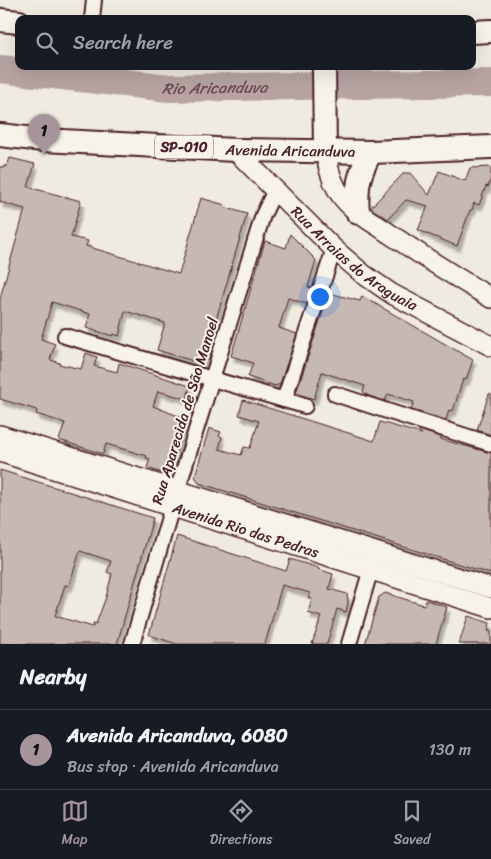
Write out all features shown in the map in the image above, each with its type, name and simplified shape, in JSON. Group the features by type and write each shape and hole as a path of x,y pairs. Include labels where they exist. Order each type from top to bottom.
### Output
{"highway":[{"path":"0,20 15,22"},
{"path":"476,32 491,31"},
{"path":"324,70 325,151"},
{"name":"Avenida Aricanduva","path":"0,135 43,140 235,150 371,152 491,147"},
{"path":"358,213 358,183 363,166 371,152"}],"main road":[{"name":"Rua Arraias do Araguaia","path":"235,150 334,249 363,274 392,294 491,346"},
{"path":"325,151 333,183 347,203 358,213 424,257 491,298"},
{"name":"Avenida Rio das Pedras","path":"0,435 371,570 491,608"},
{"name":"Avenida Rio das Pedras","path":"0,452 376,552 491,588"}],"street":[{"path":"92,15 94,0"},
{"name":"Rua Aparecida de São Manoel","path":"132,644 175,498 263,215 275,190"},
{"path":"284,400 334,249"},
{"path":"65,336 305,406"},
{"path":"335,394 491,444"},
{"path":"349,644 376,552"}],"building":[{"path":"10,158 35,164 28,187 81,201 71,237 88,241 86,246 179,274 201,198 247,214 203,364 157,350 165,323 125,311 119,336 114,334 113,336 86,328 90,314 52,302 41,339 55,344 50,360 81,369 86,353 97,357 94,366 117,372 119,363 190,386 187,399 158,391 153,406 186,419 170,470 165,474 147,468 150,459 146,458 147,456 106,444 103,454 59,440 65,423 36,414 37,410 0,399 0,298 25,209 0,202 0,167 7,166"},
{"path":"491,167 491,178 488,187 486,186 479,205 474,203 472,210 470,210 457,246 418,230 428,206 406,200 388,219 372,209 372,206 404,173 410,173 429,195 439,171 465,181 470,168"},
{"path":"290,234 316,260 308,287 312,288 307,304 288,298 279,328 297,334 280,384 275,386 248,377 253,363 231,356 265,241 286,248"},
{"path":"329,293 360,301 362,296 473,360 466,380 463,379 453,411 449,410 446,420 411,410 414,402 388,394 385,401 369,396 363,392 365,386 322,372 314,399 296,393"},
{"path":"489,394 491,394 491,435 477,430"},
{"path":"243,400 374,441 380,422 422,434 416,429 441,437 440,439 491,453 491,574 199,483 195,476 209,428 221,432 219,436 222,437 219,449 241,455 244,447 250,448 259,421 239,415"},
{"path":"0,470 153,518 117,644 0,644","holes":["80,551 111,561 107,572 112,574 106,597 96,624 94,623 93,627 55,616 65,585 69,586"]},
{"path":"177,536 286,571 290,559 333,574 329,589 347,594 346,612 337,609 327,644 312,644 321,617 308,613 312,599 308,598 310,593 282,585 265,644 177,644 149,635"},
{"path":"385,593 424,605 426,600 447,607 436,644 365,644 379,597"},
{"path":"468,616 490,623 488,631 491,632 491,644 459,644"}],"waterway":[{"name":"Rio Aricanduva","path":"0,69 169,88 491,83"}],"place":[{"name":"Avenida Aricanduva, 6080","path":"44,155"}]}
